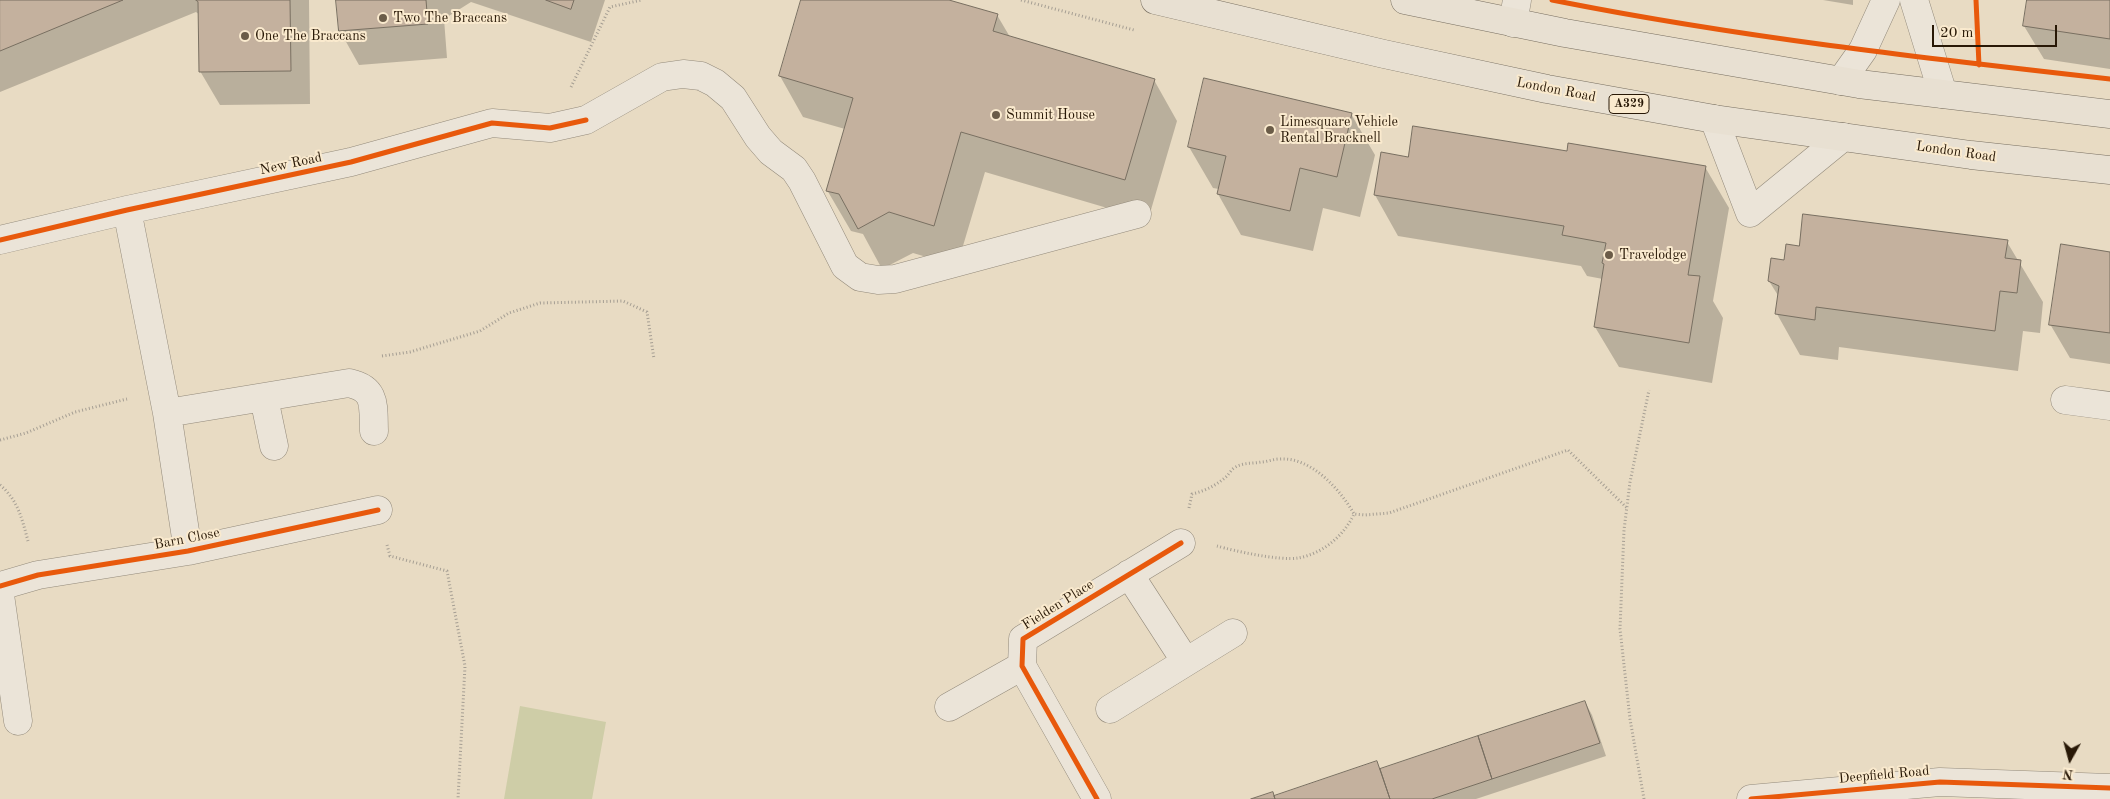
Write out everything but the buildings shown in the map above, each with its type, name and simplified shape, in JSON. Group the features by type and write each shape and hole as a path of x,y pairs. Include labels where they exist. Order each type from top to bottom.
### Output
{"main road":[{"name":"London Road","path":"1155,0 1375,52 1537,87 1714,119 1971,155 2110,170"},
{"path":"1405,0 1515,11 1722,62 1841,81 2110,114"}],"street":[{"path":"1841,81 1863,50 1886,0"},
{"path":"1914,0 1943,94"},
{"name":"New Road","path":"0,240 127,210 351,162 492,123 550,128 586,120 662,77 683,74 701,76 716,83 733,98 766,147 794,169 845,266 860,277 878,280 895,279 1138,214"},
{"path":"1714,119 1750,213 1843,137"},
{"name":"Barn Close","path":"127,210 167,413 188,552"},
{"path":"167,413 349,383 362,386 371,394 374,431"},
{"path":"264,398 274,446"},
{"path":"2065,400 2110,406"},
{"name":"Barn Close","path":"0,586 38,575 188,552 378,510"},
{"name":"Fielden Place","path":"1022,666 1024,639 1181,543"},
{"path":"1129,574 1186,662"},
{"path":"0,595 18,721"},
{"path":"1110,709 1233,633"},
{"path":"949,707 1022,666 1097,799"},
{"name":"Deepfield Road","path":"1751,799 1940,782 2110,788"}],"path":[{"path":"550,128 610,7 642,0"},
{"path":"1644,799 1630,719 1620,628 1624,530 1630,482 1650,390"},
{"path":"1354,514 1365,515 1389,512 1568,450 1627,508"},
{"path":"1280,458 1305,464 1316,470 1339,491 1354,514 1350,523 1325,548 1297,558 1235,551 1211,544 1181,543 1192,494 1204,491 1227,476 1234,468 1248,462 1258,463 1280,458"},
{"path":"0,485 9,492 20,510 38,575"},
{"path":"378,510 390,556 447,571 465,666 458,799"}],"green space":[{"path":"520,706 606,722 592,799 504,799"}],"cycle path":[{"path":"1552,0 1691,25 1830,46 2110,79"},
{"path":"1976,0 1979,65"},
{"path":"0,240 127,210 351,162 492,123 550,128 586,120"},
{"path":"0,586 38,575 188,551 378,510"},
{"path":"1097,799 1022,666 1023,639 1181,543"},
{"path":"1751,799 1940,782 2110,788"}],"place":[{"name":"Two The Braccans","path":"383,18"},
{"name":"One The Braccans","path":"245,36"},
{"name":"Summit House","path":"996,115"},
{"name":"Limesquare Vehicle Rental Bracknell","path":"1270,130"},
{"name":"Travelodge","path":"1609,255"}]}
